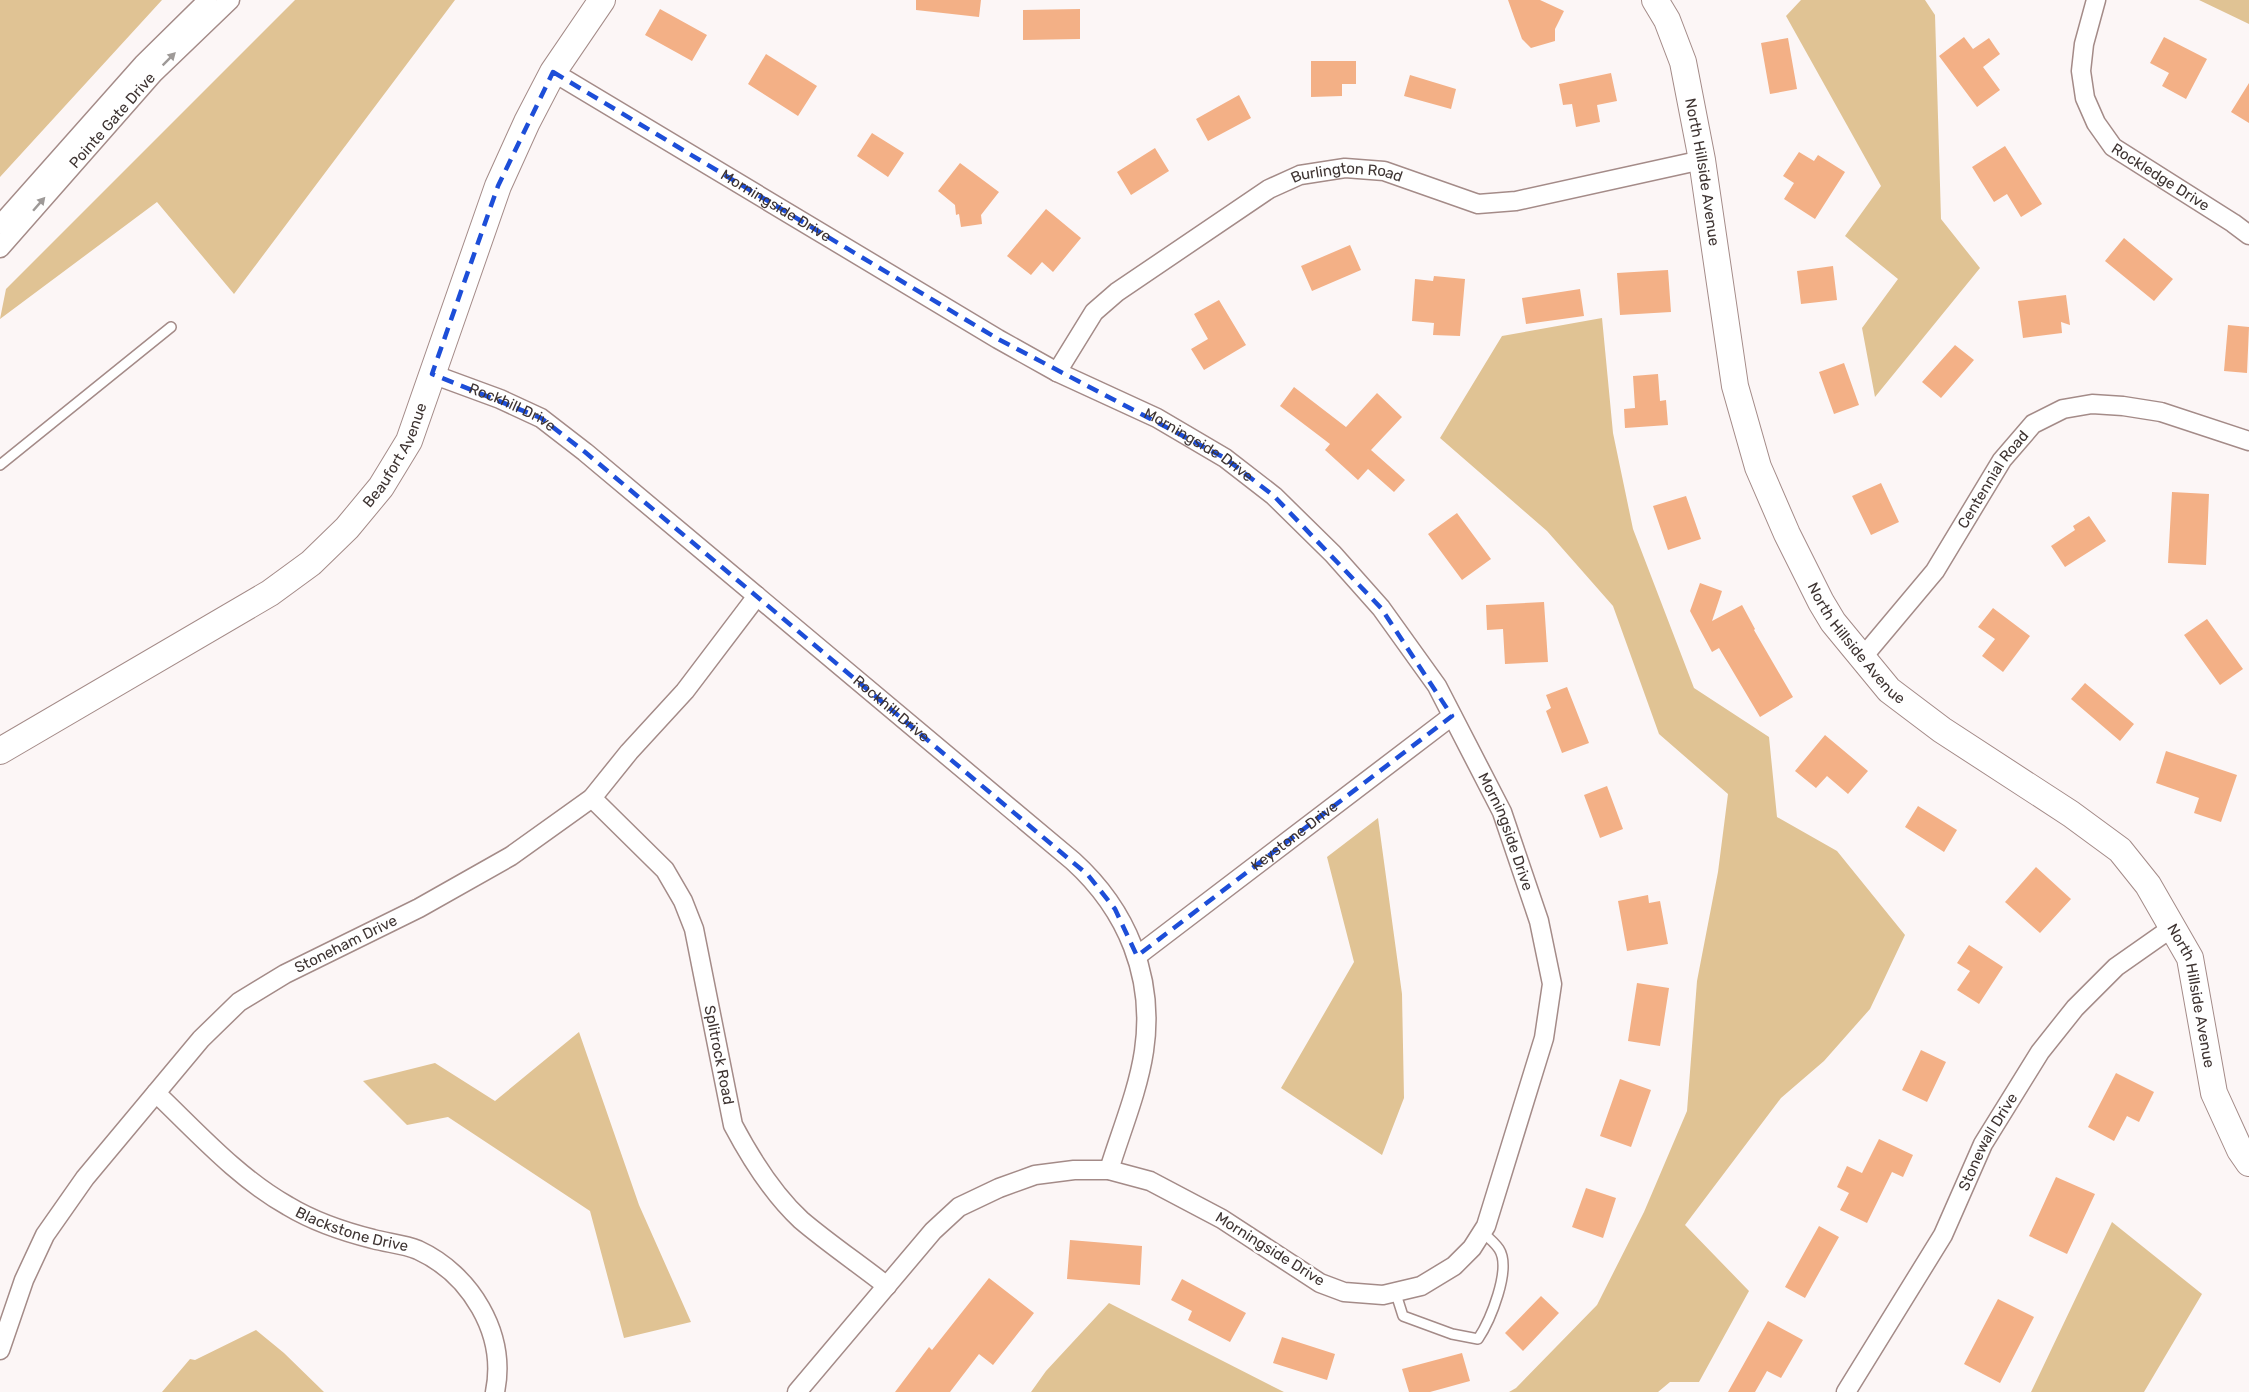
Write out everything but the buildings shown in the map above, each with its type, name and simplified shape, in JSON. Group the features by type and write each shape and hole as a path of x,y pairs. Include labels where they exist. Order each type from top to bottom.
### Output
{"street":[{"name":"Pointe Gate Drive","path":"0,225 143,64 208,0"},
{"name":"Pointe Gate Drive","path":"0,248 153,74 230,0"},
{"name":"North Hillside Avenue","path":"1655,0 1667,20 1683,62 1702,160 1735,386 1758,467 1787,534 1821,602 1889,690 1942,730 2071,814 2120,850 2148,885 2190,958 2214,1093 2240,1150 2249,1163"},
{"name":"Rockledge Drive","path":"2096,0 2084,44 2081,72 2085,98 2096,123 2113,147 2249,235"},
{"name":"Beaufort Avenue","path":"0,751 270,592 310,563 347,528 381,488 409,441 498,186 553,72 593,4"},
{"name":"Morningside Drive","path":"553,72 988,333 1057,372 1156,418 1226,458 1274,496 1333,554 1381,608 1437,686 1502,812 1539,921 1552,984 1544,1038 1491,1214 1472,1248 1444,1274 1421,1286 1396,1293 1357,1294 1320,1282 1222,1218 1150,1182 1108,1170 1074,1170 1035,1175 999,1188 959,1207 933,1231 797,1392"},
{"name":"Burlington Road","path":"1057,372 1094,312 1117,292 1269,189 1300,175 1345,168 1384,171 1478,204 1516,201 1702,160"},
{"name":"Rockhill Drive","path":"432,374 500,399 541,418 585,452 1088,875 1115,909 1125,927 1137,956 1146,1010 1144,1052 1108,1170"},
{"name":"Centennial Road","path":"1862,658 1935,571 2002,460 2033,424 2063,409 2092,404 2123,406 2161,412 2249,441"},
{"name":"Stoneham Drive","path":"0,1350 24,1280 45,1235 85,1178 201,1039 239,1002 285,974 419,908 501,862 592,798 629,752 685,692 757,596"},
{"name":"Keystone Drive","path":"1137,956 1452,716"},
{"name":"Splitrock Road","path":"592,798 665,870 683,901 694,929 733,1125 748,1153 772,1187 801,1219 887,1286"},
{"name":"Stonewall Drive","path":"1846,1392 1943,1235 1983,1144 2040,1052 2074,1008 2116,967 2173,927"},
{"name":"Blackstone Drive","path":"156,1093 225,1159 288,1206 327,1224 371,1239 416,1249 440,1262 456,1276 483,1310 490,1329 497,1369 495,1392"}],"lane":[{"path":"0,465 171,327"},
{"path":"1396,1293 1403,1316 1452,1334 1478,1339 1487,1326 1504,1272 1500,1251 1482,1232"}],"highlighted area":[{"path":"553,72 998,339 1225,458 1274,496 1381,608 1452,716 1137,956 1115,909 1088,875 585,452 541,418 432,374 498,186"}],"shaded area":[{"path":"0,0 162,0 0,177"},
{"path":"295,0 455,0 234,294 157,202 0,319 6,289"},
{"path":"1801,0 1925,0 1935,15 1941,219 1980,268 1875,397 1862,328 1898,279 1845,236 1881,186 1786,16"},
{"path":"2199,0 2249,0 2249,24"},
{"path":"1602,318 1613,433 1633,529 1694,688 1769,737 1777,817 1837,851 1905,935 1870,1009 1824,1061 1781,1098 1685,1225 1749,1291 1699,1382 1670,1382 1658,1392 1509,1392 1516,1388 1597,1305 1644,1212 1687,1111 1697,981 1718,872 1728,794 1659,734 1613,606 1547,531 1440,438 1502,336"},
{"path":"1378,818 1402,994 1404,1098 1382,1155 1281,1088 1354,962 1327,857"},
{"path":"579,1032 639,1205 691,1322 624,1338 590,1211 448,1117 407,1125 363,1081 435,1063 495,1101"},
{"path":"2112,1222 2202,1294 2144,1392 2031,1392"},
{"path":"1109,1303 1284,1392 1031,1392 1046,1371"},
{"path":"256,1330 284,1353 324,1392 162,1392 190,1359 195,1360"}]}
